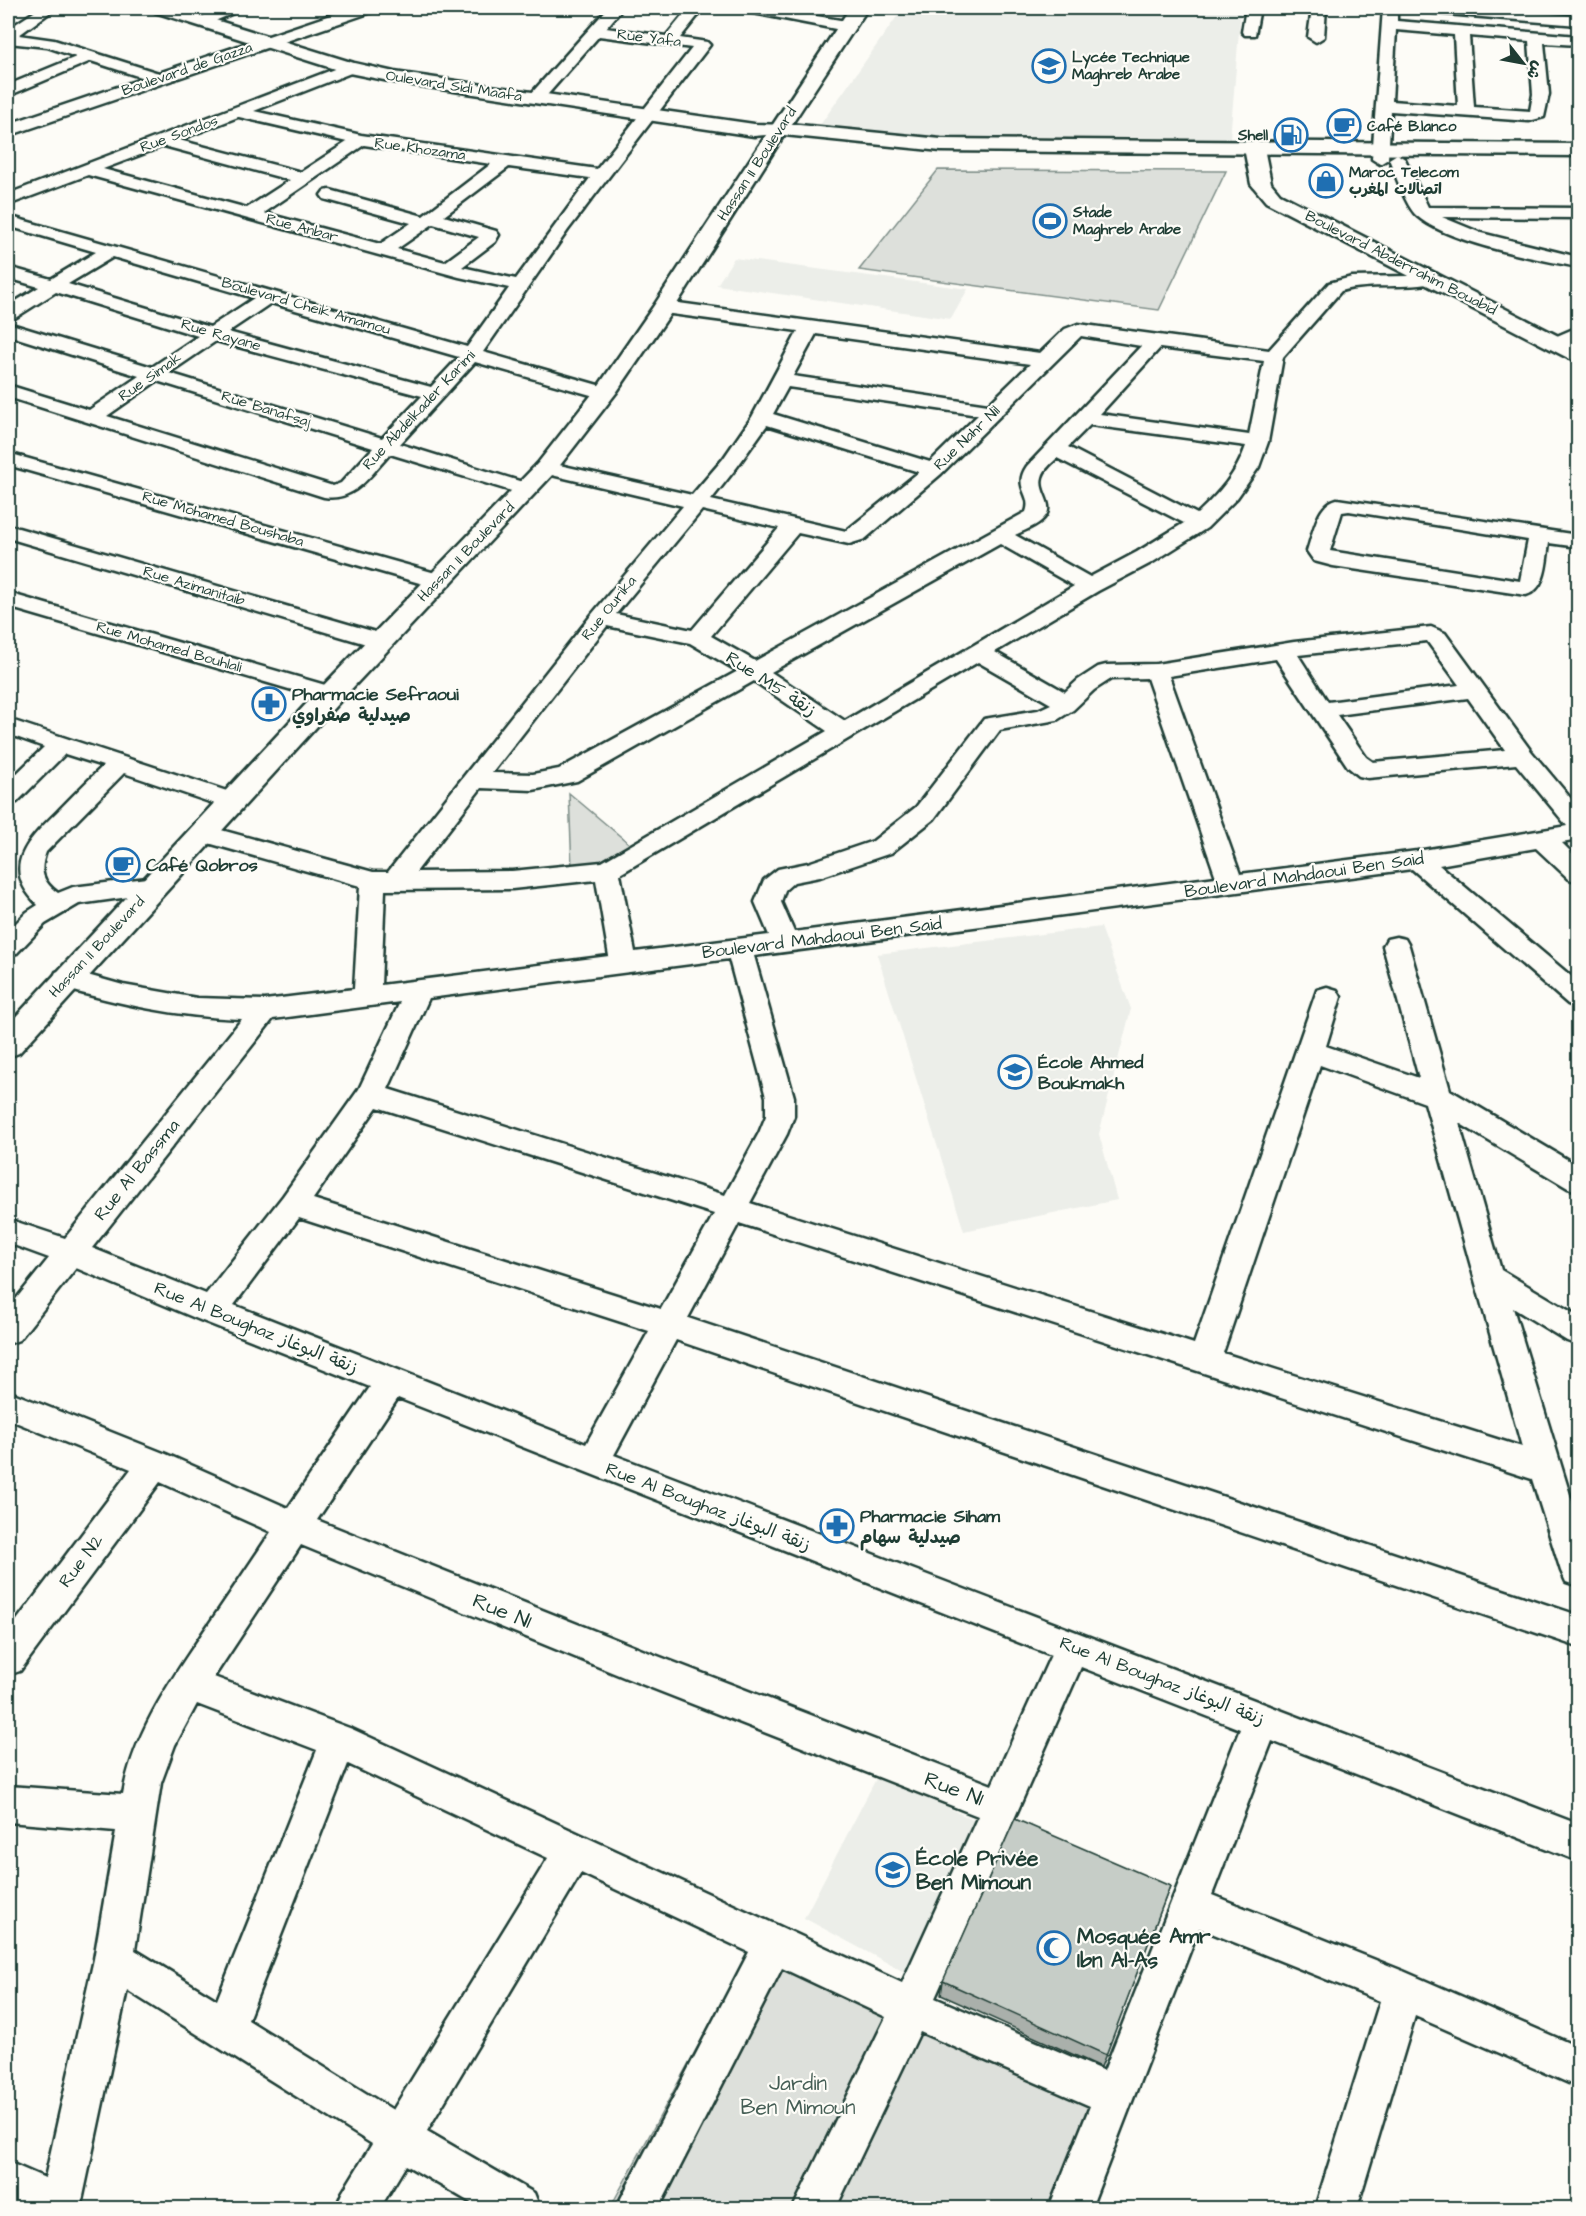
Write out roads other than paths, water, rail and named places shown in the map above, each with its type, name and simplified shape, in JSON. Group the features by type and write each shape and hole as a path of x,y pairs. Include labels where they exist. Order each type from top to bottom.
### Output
{"main road":[{"name":"Oulevard Sidi Maafa","path":"161,8 350,68 394,77 769,133 957,156 1271,160 1386,156"},
{"name":"Boulevard de Gazza","path":"8,130 366,8"},
{"name":"Hassan II Boulevard","path":"8,1045 66,979 381,641 546,468 605,393 664,307 769,133 859,8"},
{"path":"1386,156 1578,150"},
{"path":"1386,156 1578,161"},
{"name":"Boulevard Abderrahim Bouabid","path":"1271,160 1261,184 1273,198 1431,278 1573,341"},
{"name":"Boulevard Abderrahim Bouabid","path":"1271,160 1295,194 1573,341"}],"street":[{"path":"8,38 49,8"},
{"path":"203,21 233,8"},
{"path":"535,99 616,8"},
{"path":"671,39 696,8"},
{"path":"748,8 846,26"},
{"path":"1250,32 1253,8"},
{"path":"1316,37 1319,8"},
{"path":"1390,8 1382,105 1386,156 1422,212 1441,225 1461,232 1578,262"},
{"path":"1419,8 1568,16"},
{"path":"1389,25 1578,41"},
{"name":"Rue Yafa","path":"595,31 671,39 702,45"},
{"path":"1461,31 1466,111"},
{"path":"1382,105 1529,116 1538,114 1541,94 1536,37"},
{"path":"8,38 49,43 159,78"},
{"name":"Rue Abdelkader Karimi","path":"8,391 336,493 348,487 472,354 520,285 702,45"},
{"path":"8,91 91,56"},
{"name":"Rue Sondos","path":"8,200 350,68"},
{"name":"Rue Khozama","path":"239,112 361,140 602,175"},
{"path":"162,140 304,178"},
{"path":"250,214 361,140"},
{"path":"383,249 428,220 506,162"},
{"name":"Rue Anbar","path":"84,169 449,268 520,285"},
{"path":"330,195 490,235 449,268"},
{"path":"1422,212 1578,213"},
{"name":"Boulevard Cheik Amamou","path":"8,221 605,393"},
{"path":"8,314 111,250"},
{"name":"Rue Rayane","path":"8,272 213,333 436,394"},
{"path":"203,833 384,881 512,880 607,870 1090,586 1145,557 1199,523 1230,494 1249,467 1258,442 1274,356 1335,287 1352,282 1408,281 1431,278"},
{"name":"Rue Simak","path":"92,418 268,296"},
{"path":"664,307 1046,360"},
{"name":"Rue Ourika","path":"384,881 475,780 601,618 697,502 762,417 810,327"},
{"name":"Rue Banafsaj","path":"8,329 525,489"},
{"name":"Rue Nahr Nil","path":"792,526 849,538 857,534 934,470 1072,333 1078,330 1155,342"},
{"path":"475,780 535,784 550,782 568,775 1001,536 1038,512 1039,503 1030,490 1028,479 1034,470 1155,342 1274,356"},
{"path":"780,380 994,412"},
{"path":"762,417 934,470"},
{"path":"1085,418 1258,442"},
{"path":"1055,449 1199,523"},
{"name":"Rue Mohamed Boushaba","path":"8,459 438,581"},
{"path":"546,468 792,526 697,638"},
{"path":"1540,535 1531,583 1526,588 1333,559 1322,556 1318,551 1332,510 1337,505 1540,535 1578,541"},
{"name":"Rue Azimanitaib","path":"8,531 381,641"},
{"path":"1001,536 1090,586"},
{"name":"Rue Mohamed Bouhlali","path":"8,600 332,694"},
{"name":"Rue M5 زنقة","path":"601,618 697,638 754,672 843,731"},
{"path":"785,942 768,902 772,886 787,875 811,871 882,848 925,813 992,724 1043,716 1059,710 1086,685 1106,672 1156,670 1294,649 1431,634 1437,638 1522,756 1578,823"},
{"path":"1286,652 1287,659 1357,762 1368,770 1522,756"},
{"path":"979,653 1055,696 1065,705"},
{"path":"1156,670 1232,884"},
{"path":"1322,710 1473,690"},
{"path":"8,726 232,802"},
{"path":"8,796 61,744"},
{"path":"56,905 34,890 29,877 29,862 35,848 119,764"},
{"name":"Boulevard Mahdaoui Ben Said","path":"66,979 123,995 197,1008 265,1010 1417,860 1578,832"},
{"path":"1542,839 1578,873"},
{"path":"1417,860 1578,997"},
{"path":"607,870 624,963"},
{"path":"367,996 384,881"},
{"path":"8,946 36,918 73,896 155,885"},
{"path":"1396,946 1488,1276 1545,1468 1571,1521 1578,1571"},
{"path":"593,1462 780,1116 780,1097 739,948"},
{"path":"211,1311 293,1204 371,1094 419,990"},
{"path":"1204,1361 1311,1052 1327,997"},
{"name":"Rue Al Bassma","path":"8,1331 265,1010"},
{"path":"1311,1052 1438,1096 1578,1180"},
{"path":"371,1094 732,1207 1204,1361 1545,1468"},
{"path":"293,1204 668,1324 1578,1631"},
{"name":"Rue Al Boughaz زنقة البوغاز","path":"8,1231 71,1253 211,1311 593,1462 1578,1842"},
{"path":"1488,1276 1578,1332"},
{"path":"8,2183 62,2207 114,1959 138,1814 150,1760 189,1684 391,1382"},
{"name":"Rue N1","path":"8,1405 154,1464 296,1527 639,1666 1000,1807"},
{"name":"Rue N2","path":"13,1642 154,1464"},
{"path":"814,2208 911,2008 1072,1647"},
{"path":"189,1684 339,1741 911,2008 1114,2096"},
{"path":"1070,2208 1262,1720"},
{"path":"225,2029 339,1741"},
{"path":"8,1803 138,1814"},
{"path":"357,2208 573,1851"},
{"path":"1189,1905 1402,1991 1578,2067"},
{"path":"637,2208 774,1944"},
{"path":"114,1959 400,2138 519,2208"},
{"path":"1336,2208 1402,1991"}],"place":[{"name":"Lycée Technique Maghreb Arabe","path":"1049,66"},
{"name":"Café B.lanco","path":"1344,126"},
{"name":"Shell","path":"1291,135"},
{"name":"Maroc Telecom اتصالات المغرب","path":"1326,181"},
{"name":"Stade Maghreb Arabe","path":"1050,221"},
{"name":"Pharmacie Sefraoui صيدلية صفراوي","path":"269,704"},
{"name":"Café Qobros","path":"123,865"},
{"name":"École Ahmed Boukmakh","path":"1015,1072"},
{"name":"Pharmacie Siham صيدلية سهام","path":"837,1526"},
{"name":"École Privée Ben Mimoun","path":"893,1870"},
{"name":"Mosquée Amr Ibn Al-As","path":"1054,1948"}],"park label":[{"name":"Jardin Ben Mimoun","path":"798,2095"}]}
